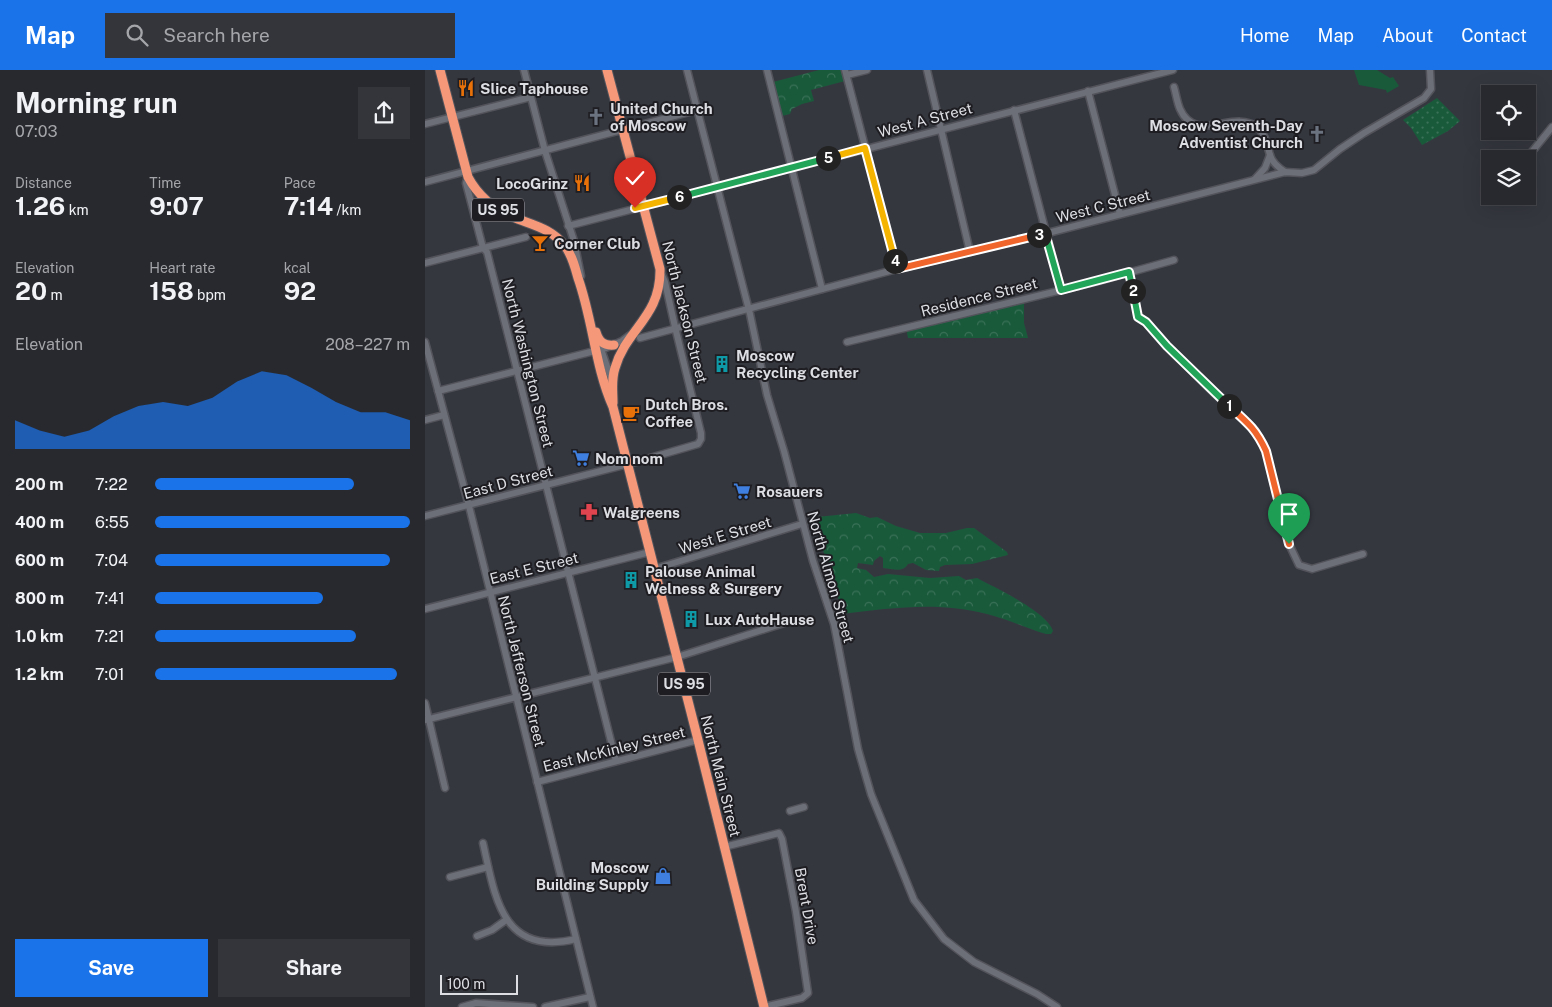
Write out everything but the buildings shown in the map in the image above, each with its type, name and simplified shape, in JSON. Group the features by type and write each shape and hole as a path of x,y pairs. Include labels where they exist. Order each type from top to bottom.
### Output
{"highway":[{"name":"US 95","path":"440,70 467,174"},
{"name":"US 95","path":"607,70 623,131"},
{"name":"North Jackson Street","path":"623,131 660,270"},
{"name":"North Main Street","path":"467,174 473,186 489,203 511,217 546,229 564,244 569,251 581,285 599,350 605,390 613,407 764,1007"},
{"name":"North Main Street","path":"613,407 612,383 619,358 652,307 658,292 660,270"},
{"path":"590,318 600,341 608,345 615,345"}],"street":[{"name":"North Main Street","path":"524,70 545,151 577,256 581,285"},
{"name":"North Almon Street","path":"687,70 748,309 762,376 784,451 802,524 835,624 863,772 914,900 945,939 974,962 1037,994 1057,1007"},
{"path":"767,70 822,289"},
{"path":"867,70 846,72 897,269"},
{"path":"927,70 970,252"},
{"path":"1121,83 1157,70"},
{"name":"West A Street","path":"568,226 1171,70"},
{"name":"West C Street","path":"640,338 675,327 785,300 897,269 1285,172 1302,173 1314,170 1364,133 1424,98 1431,89 1431,74"},
{"path":"1174,87 1180,110 1190,121 1204,127 1234,120 1247,122 1257,127 1267,143 1270,155 1285,172"},
{"path":"1088,91 1120,214"},
{"path":"425,124 531,97"},
{"path":"425,182 467,174 697,110"},
{"path":"1014,110 1061,290"},
{"path":"1533,150 1552,127"},
{"path":"1254,180 1261,174 1270,155"},
{"name":"North Washington Street","path":"467,174 467,183 483,248 487,252 616,761"},
{"path":"425,263 525,237"},
{"name":"Residence Street","path":"847,342 1175,260"},
{"name":"North Jackson Street","path":"660,270 665,282 701,432 700,441"},
{"path":"1129,272 1138,317 1146,322 1215,394 1255,430 1266,451 1289,544 1299,565 1311,569 1363,554"},
{"path":"438,391 615,345 641,324"},
{"name":"North Jefferson Street","path":"425,342 491,592 515,697 593,1007"},
{"name":"North Main Street","path":"599,350 610,373 612,383"},
{"path":"425,420 444,415"},
{"name":"East D Street","path":"425,516 694,446 700,441"},
{"name":"West E Street","path":"654,569 802,524"},
{"name":"East E Street","path":"425,609 650,552"},
{"path":"427,720 677,657 785,623"},
{"path":"425,703 427,720 445,788"},
{"name":"East McKinley Street","path":"537,782 698,740"},
{"path":"790,811 804,807"},
{"name":"Brent Drive","path":"724,847 779,833 782,840 808,992 802,998 764,1007"},
{"path":"483,843 498,905 506,920 517,931 543,943 560,943 575,939"},
{"path":"449,877 488,867"},
{"path":"477,936 492,930 506,920"},
{"path":"545,1007 590,996"},
{"path":"462,1007 475,1003 533,1007"}],"green space":[{"path":"819,70 842,70 845,81 811,90 814,101 802,104 792,109 790,114 782,116 773,82"},
{"path":"1354,70 1377,70 1390,78 1393,77 1399,86 1387,93 1386,90 1359,85"},
{"path":"1437,98 1460,121 1448,131 1422,145 1411,128 1403,120"},
{"path":"1024,299 1024,323 1028,338 908,338 906,327"},
{"path":"856,513 870,518 877,517 896,526 920,533 946,533 974,528 1007,552 1008,555 972,564 945,565 940,567 939,571 926,570 913,563 908,564 903,569 883,568 883,558 880,556 874,561 873,565 858,563 857,568 866,570 874,577 888,574 930,578 959,576 966,580 977,578 1008,594 1031,609 1049,624 1053,631 1051,634 1046,634 994,616 951,608 914,607 841,614 838,597 813,519"}],"place":[{"name":"Slice Taphouse","path":"466,88"},
{"name":"United Church of Moscow","path":"596,117"},
{"name":"Moscow Seventh-Day Adventist Church","path":"1317,134"},
{"name":"LocoGrinz","path":"582,183"},
{"name":"Corner Club","path":"540,243"},
{"name":"Moscow Recycling Center","path":"722,364"},
{"name":"Dutch Bros. Coffee","path":"631,413"},
{"name":"Nom nom","path":"581,458"},
{"name":"Rosauers","path":"742,491"},
{"name":"Walgreens","path":"589,512"},
{"name":"Palouse Animal Welness & Surgery","path":"631,580"},
{"name":"Lux AutoHause","path":"691,619"},
{"name":"Moscow Building Supply","path":"663,876"}],"route":[{"path":"635,208 865,148 897,269 1045,233 1061,290 1129,272 1138,308 1138,317 1146,322 1215,394 1255,430 1261,439 1266,451 1289,544"}]}
